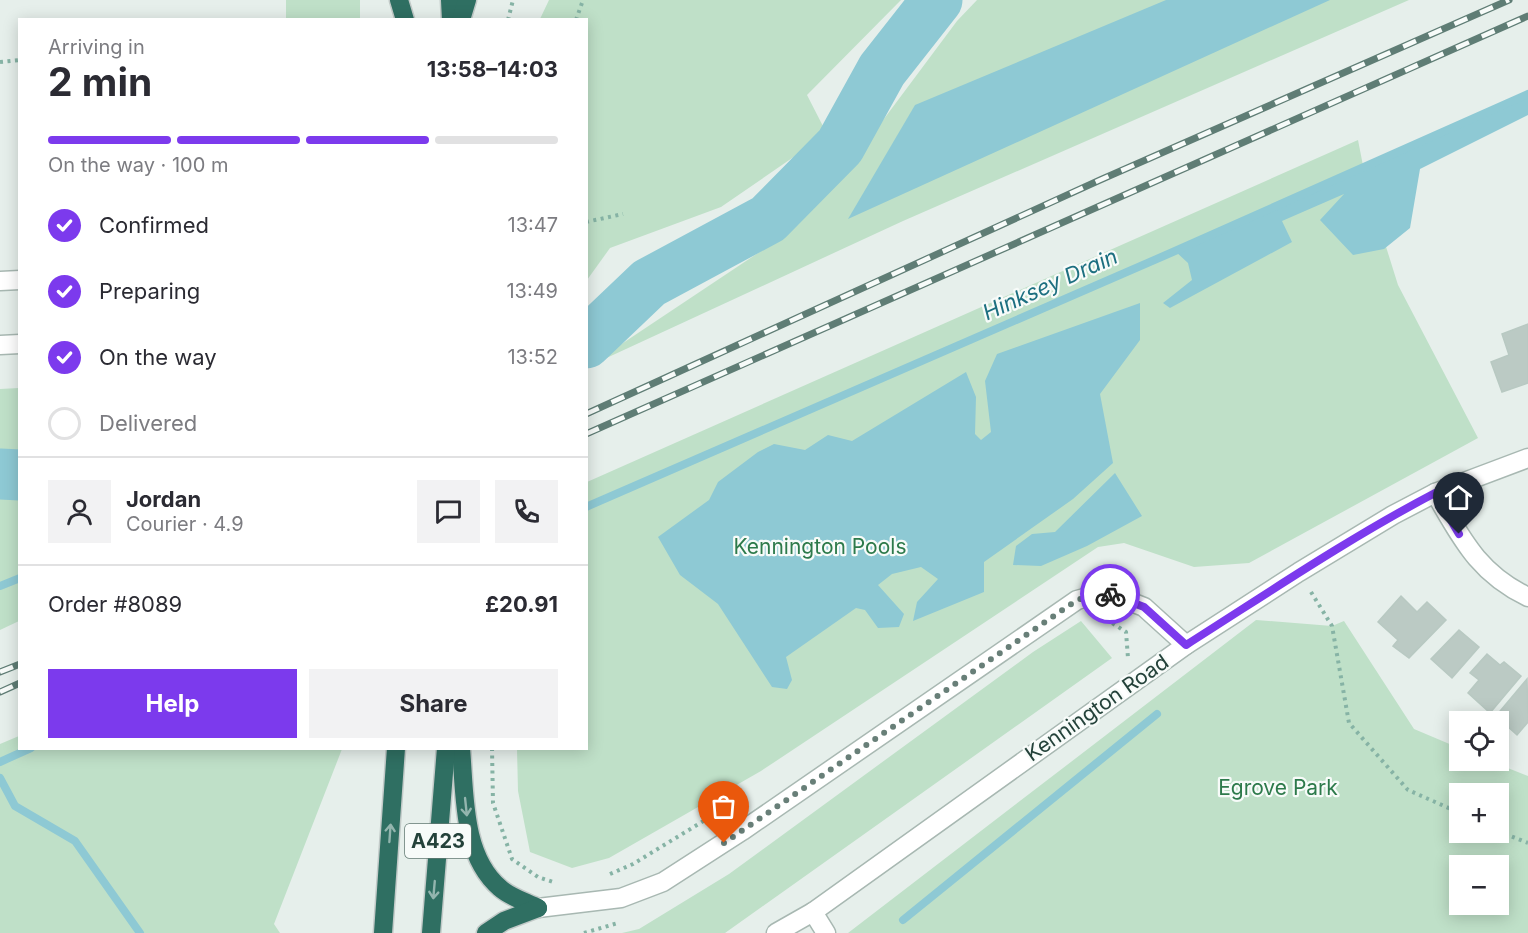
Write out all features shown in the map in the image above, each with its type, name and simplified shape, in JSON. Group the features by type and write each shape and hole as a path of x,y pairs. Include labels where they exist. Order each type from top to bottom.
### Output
{"highway":[{"path":"399,0 405,18"},
{"path":"406,18 409,0"},
{"path":"450,0 451,18"},
{"path":"462,18 467,0"},
{"name":"A423","path":"383,933 396,750"},
{"name":"A423","path":"431,933 446,750"},
{"path":"460,750 468,826 481,867 501,889 538,908"},
{"path":"486,933 504,921 538,908"}],"street":[{"path":"0,281 18,280"},
{"path":"0,345 18,344"},
{"name":"Kennington Road","path":"776,933 813,912 1186,645 1299,572 1393,515 1435,493 1528,458"},
{"path":"1435,493 1468,550 1506,586 1528,597"},
{"path":"538,908 621,898 663,882 752,824 1077,600 1106,592 1144,607 1186,645"},
{"path":"813,912 826,933"}],"path":[{"path":"508,18 513,0"},
{"path":"577,18 583,0"},
{"path":"0,62 18,60"},
{"path":"588,222 623,214"},
{"path":"1299,572 1332,626 1349,723 1408,790 1449,808"},
{"path":"492,750 493,803 512,859 538,877 556,883"},
{"path":"607,875 633,864 716,814"},
{"path":"1509,835 1528,843"}],"green space":[{"path":"286,0 360,0 360,18 286,18"},
{"path":"549,0 901,0 807,95 827,134 721,207 610,248 588,279 588,18 540,18"},
{"path":"977,0 1409,0 903,221 588,367 776,241 866,143 957,21"},
{"name":"Kennington Pools","path":"1358,140 1367,186 1398,285 1478,438 1249,563 1194,567 1124,543 1098,547 761,771 609,858 572,868 530,852 518,791 517,750 588,750 588,482"},
{"path":"18,388 18,621 0,630 0,389"},
{"name":"Egrove Park","path":"1256,620 1332,626 1344,621 1414,729 1449,744 1449,771 1509,771 1509,768 1528,776 1528,933 848,933"},
{"path":"1081,621 1112,658 725,933 622,933 639,929 729,874 1033,652"},
{"path":"18,736 18,750 342,750 274,924 280,933 0,933 0,744"}],"water":[{"path":"1166,0 1330,0 848,219 915,105"},
{"path":"1528,94 1528,115 1420,169 1410,228 1384,249 1353,255 1320,220 1344,194 1282,221 1292,242 1170,308 1163,303 1192,280 1188,263 1175,251"},
{"path":"1140,303 1140,340 1100,394 1113,463 1073,499 984,562 984,592 913,621 917,602 938,579 921,567 892,574 878,585 904,614 899,627 878,628 865,610 856,608 786,657 792,680 787,689 772,687 718,604 680,575 658,537 709,500 718,482 758,452 774,444 805,450 828,435 852,441 966,372 976,397 975,434 981,440 991,432 985,381 997,354"},
{"path":"1115,473 1142,516 1087,546 1041,566 1013,565 1016,546 1032,534 1055,532"}],"building":[{"path":"1528,324 1528,383 1502,392 1491,362 1509,355 1502,334"},
{"path":"1401,596 1417,612 1427,602 1446,620 1409,658 1393,646 1398,640 1378,622"},
{"path":"1459,630 1479,647 1452,678 1431,659"},
{"path":"1487,654 1500,665 1504,662 1521,676 1492,711 1488,711 1468,693 1479,680 1470,673"},
{"path":"1527,679 1528,722 1517,735 1509,728 1509,711 1500,711"}],"waterway":[{"path":"588,341 649,283 768,219 840,146 882,70 937,0"},
{"name":"Hinksey Drain","path":"588,506 1175,251 1528,94"},
{"path":"0,474 18,475"},
{"path":"0,487 18,476"},
{"path":"0,586 18,579"},
{"path":"903,920 1157,714"},
{"name":"Hinksey Drain","path":"0,762 27,750"},
{"path":"0,778 15,806 75,841 140,933"}],"railway":[{"path":"588,413 1100,180 1509,0"},
{"path":"588,433 1528,16"},
{"path":"0,672 18,665"},
{"path":"0,692 18,684"}],"way so far":[{"path":"724,843 1077,600 1106,592 1110,594"}],"route":[{"path":"1110,594 1144,607 1186,645 1299,572 1393,515 1435,493 1459,534"}]}
